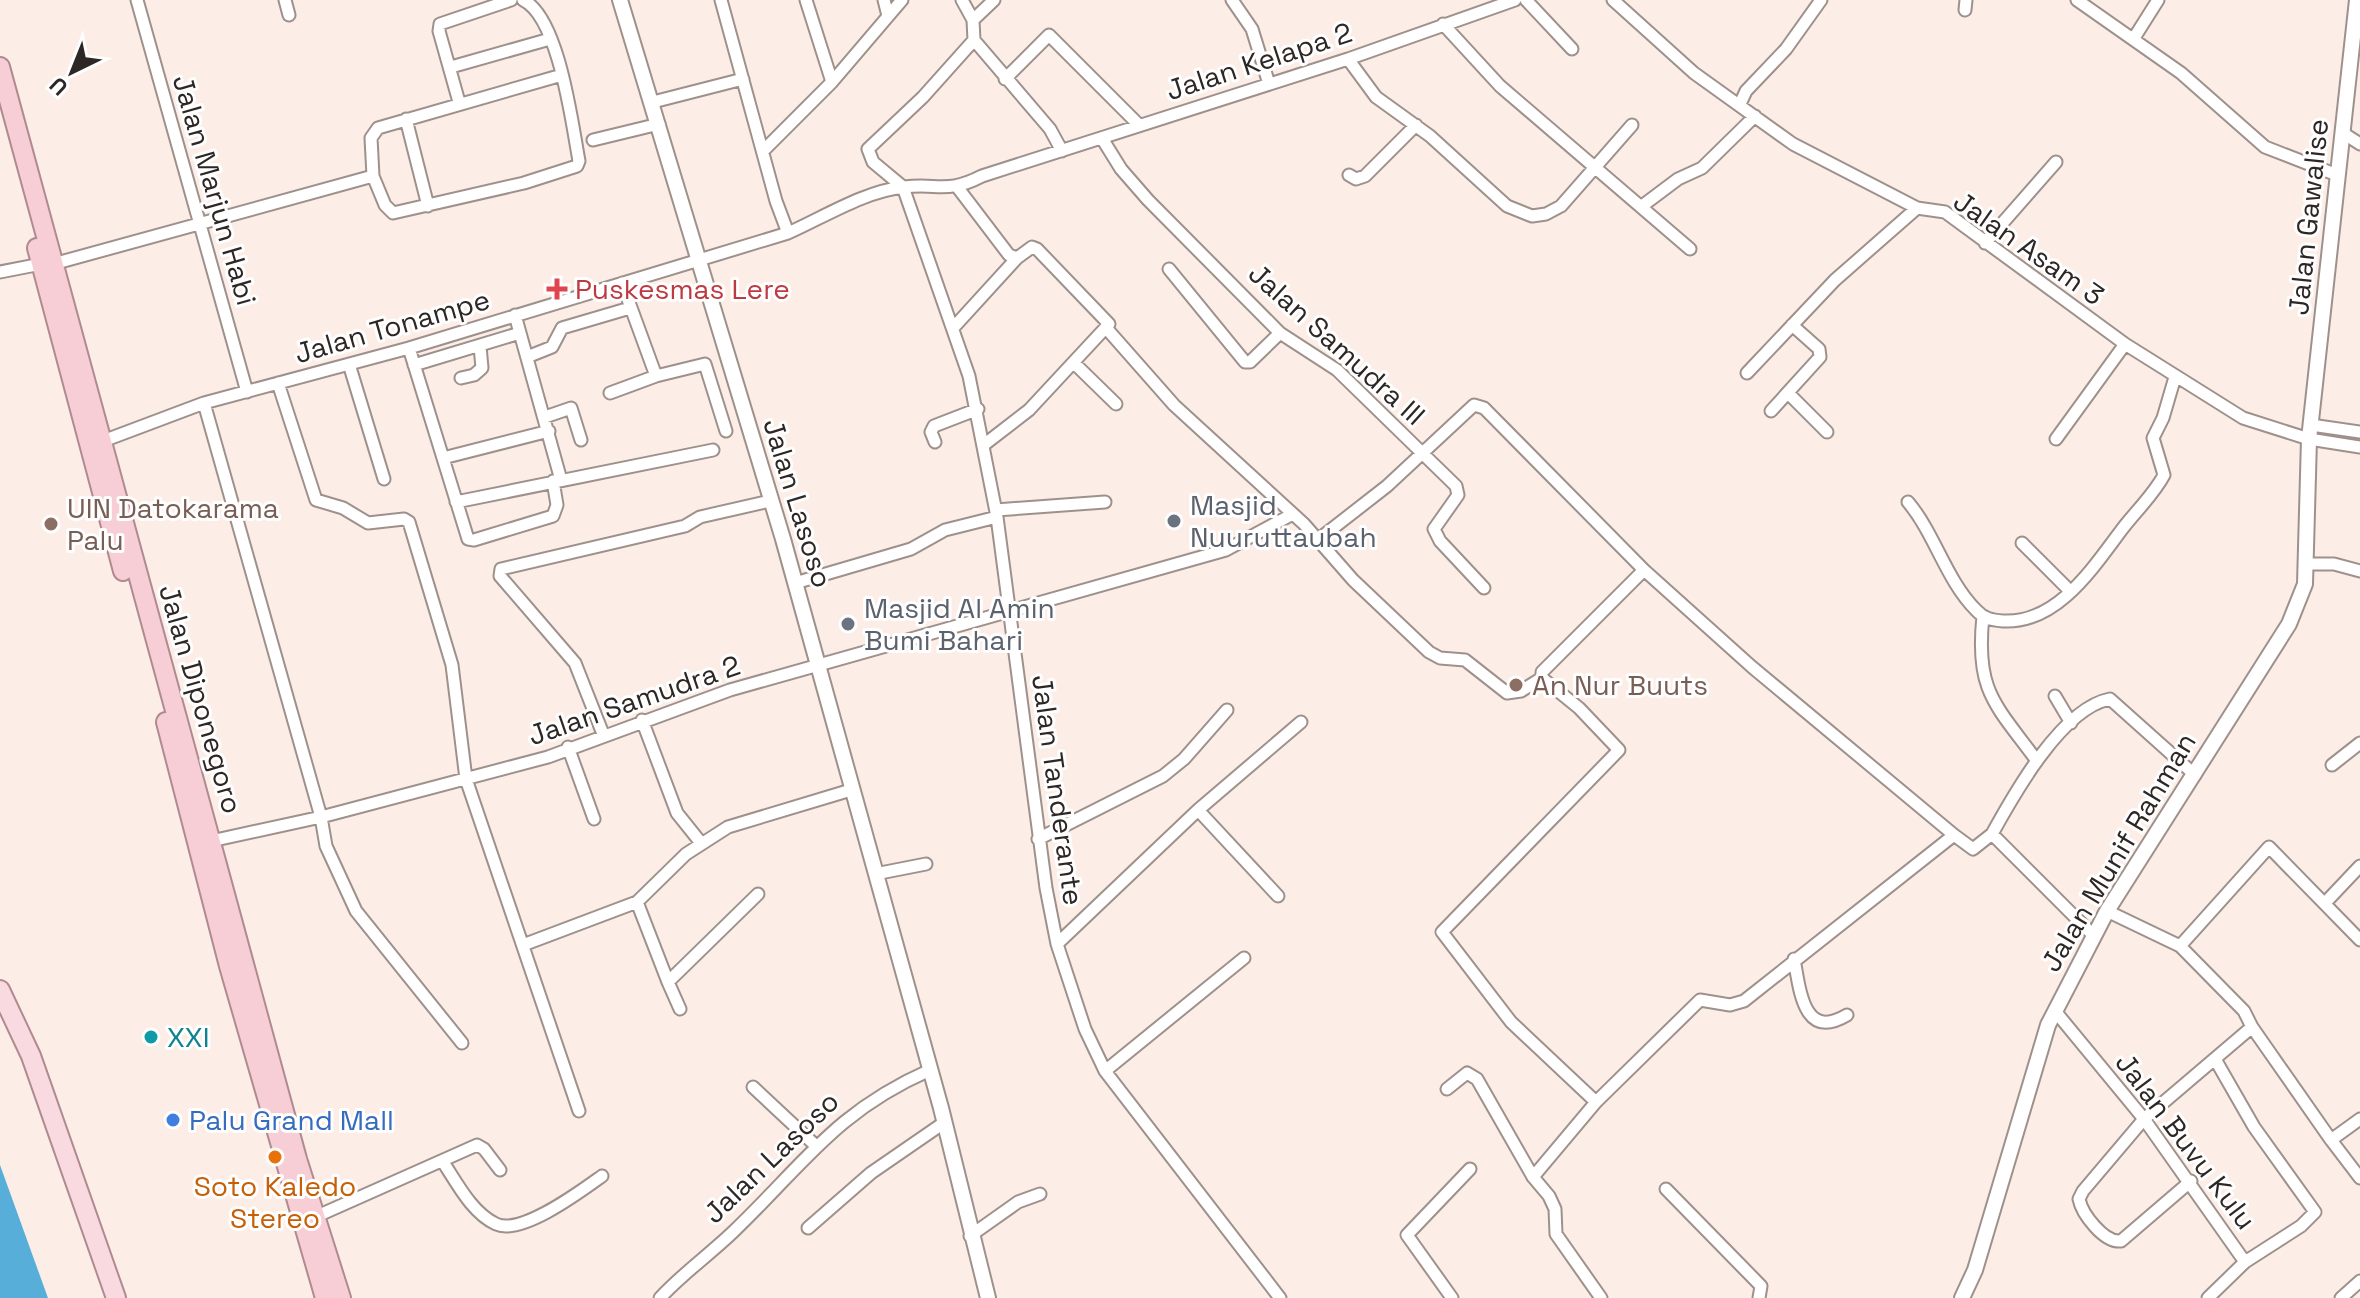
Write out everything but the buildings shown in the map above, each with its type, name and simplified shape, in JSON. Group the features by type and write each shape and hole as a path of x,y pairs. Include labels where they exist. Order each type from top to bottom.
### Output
{"highway":[{"name":"Jalan Diponegoro","path":"0,67 47,264 229,966 325,1298"},
{"name":"Jalan Diponegoro","path":"0,114 47,264"},
{"name":"Jalan Diponegoro","path":"80,388 103,441 315,1217 341,1298"}],"main road":[{"path":"0,990 31,1056 116,1298"}],"street":[{"name":"Jalan Marjun Habi","path":"137,0 247,392"},
{"path":"285,0 289,15"},
{"path":"459,102 439,31 440,24 511,0"},
{"path":"523,0 534,7 550,39 562,75 579,161 577,166 428,206 393,213 385,205 373,176 372,133 459,102 562,75"},
{"name":"Jalan Lasoso","path":"620,0 795,583 945,1122 970,1236 988,1298"},
{"path":"721,0 776,201 788,233"},
{"path":"806,0 832,82"},
{"path":"884,0 888,16"},
{"path":"764,150 832,82 902,0"},
{"path":"962,0 973,20 974,40 1050,129 1062,151"},
{"path":"973,20 994,0"},
{"path":"1232,0 1252,29 1269,84"},
{"name":"Jalan Kelapa 2","path":"696,261 788,233 867,198 903,187 958,188 982,176 1103,140 1139,125 1348,59 1515,0"},
{"path":"1526,0 1572,49"},
{"name":"Jalan Asam 3","path":"1613,0 1694,73 1793,144 1917,208 1945,212 2125,344 2256,424 2310,432"},
{"path":"1740,104 1746,91 1786,49 1821,0"},
{"path":"2077,0 2134,38 2265,147 2337,175"},
{"path":"2134,38 2158,0"},
{"name":"Jalan Gawalise","path":"2310,432 2357,0"},
{"path":"1443,24 1500,86 1690,249"},
{"path":"1005,79 1049,35 1139,125"},
{"path":"451,67 550,39"},
{"path":"903,187 873,162 868,149 923,97 974,40"},
{"path":"1348,59 1376,97 1416,125 1507,206 1525,215 1554,211 1632,125"},
{"path":"653,102 743,79"},
{"path":"1642,206 1678,179 1702,168 1755,116"},
{"path":"406,119 428,206"},
{"path":"593,140 659,124"},
{"path":"1349,175 1356,179 1365,176 1416,125"},
{"path":"2343,133 2360,144"},
{"name":"Jalan Samudra III","path":"1103,140 1121,169 1148,200 1280,333 1337,370 1456,486 1458,495 1435,525 1437,537 1484,588"},
{"path":"1985,243 2056,162"},
{"path":"0,272 47,264 201,225 373,176"},
{"name":"Jalan Tanderante","path":"903,187 954,327 978,409 1010,611 1038,839 1057,944 1085,1029 1105,1071 1280,1298"},
{"path":"958,188 1000,245 1017,258"},
{"path":"1747,373 1835,280 1917,208"},
{"path":"954,327 1017,258 1032,247 1037,249 1107,320 1107,329 1174,405 1319,539 1353,580 1435,656 1465,660 1507,693 1521,691 1542,678 1557,655 1644,570"},
{"name":"Jalan Tonampe","path":"103,441 204,403 409,348 696,261"},
{"path":"1169,269 1245,362 1250,362 1280,333"},
{"path":"622,283 656,376"},
{"path":"527,357 552,347 562,328 630,308"},
{"path":"409,348 467,538 474,540 553,516 557,505 557,480 549,431 515,315"},
{"path":"1771,411 1821,353 1792,325"},
{"path":"985,444 1029,410 1107,329"},
{"path":"414,365 520,333"},
{"path":"2056,439 2125,344"},
{"path":"461,378 474,375 482,368 480,346"},
{"path":"1074,363 1116,404"},
{"path":"349,364 384,479"},
{"path":"610,393 656,376 705,364 726,431"},
{"path":"1908,502 1921,516 1965,596 1983,616 2011,621 2041,614 2070,591 2110,546 2164,475 2153,438 2163,418 2175,377"},
{"path":"278,383 316,500 343,508 368,523 404,519 409,522 452,665 466,779 579,1111"},
{"path":"1788,393 1827,432"},
{"path":"204,403 321,817 326,846 356,911 462,1043"},
{"path":"1319,539 1424,454 1465,410 1474,405 1484,408 1644,570 1752,667 1973,849 1992,834 2037,761 2092,705 2110,699 2195,775"},
{"path":"545,417 571,408 581,440"},
{"path":"935,442 931,432 934,426 978,409"},
{"path":"443,458 549,431"},
{"path":"2310,432 2360,432"},
{"path":"2310,432 2360,447"},
{"name":"Jalan Munif Rahman","path":"1962,1298 1979,1258 2055,1011 2107,911 2289,624 2305,584 2310,432"},
{"path":"456,502 713,450"},
{"path":"603,734 575,663 499,571 506,565 650,535 685,526 700,517 770,501"},
{"path":"795,583 911,549 945,530 996,514 1105,502"},
{"path":"817,664 1226,550 1291,515"},
{"path":"2022,543 2070,591"},
{"path":"2305,564 2334,564 2360,571"},
{"path":"1983,616 1982,675 1989,692 2037,761"},
{"name":"Jalan Samudra 2","path":"211,841 321,817 548,757 642,720 817,664"},
{"path":"1542,678 1579,708 1619,750 1442,932 1511,1022 1596,1102"},
{"path":"2055,696 2071,723"},
{"path":"1038,839 1163,776 1227,710"},
{"path":"642,720 677,813 701,843"},
{"path":"1057,944 1198,810 1301,722"},
{"path":"2332,765 2360,743"},
{"path":"568,747 594,819"},
{"path":"523,945 637,902 701,843 746,821 851,790"},
{"path":"1198,810 1278,896"},
{"path":"1992,834 2093,935"},
{"path":"1533,1177 1596,1102 1700,1000 1736,1005 1954,835"},
{"path":"2180,946 2267,847 2273,849 2360,940"},
{"path":"875,874 926,864"},
{"path":"2325,903 2360,866"},
{"path":"668,982 758,894"},
{"path":"637,902 680,1009"},
{"path":"2107,911 2180,946 2244,1011 2252,1027 2360,1178"},
{"path":"1105,1071 1244,958"},
{"path":"1794,959 1809,1013 1820,1023 1832,1024 1847,1015"},
{"name":"Jalan Buvu Kulu","path":"2055,1011 2191,1181 2245,1262 2208,1298"},
{"path":"2191,1181 2121,1241 2107,1238 2081,1207 2079,1199 2144,1119 2252,1027"},
{"path":"2215,1059 2254,1127 2315,1212 2301,1226 2245,1262"},
{"name":"Jalan Lasoso","path":"660,1298 730,1235 815,1145 876,1097 930,1070"},
{"path":"1447,1089 1467,1073 1477,1079 1533,1177 1555,1209 1556,1234 1600,1298"},
{"path":"753,1087 815,1145"},
{"path":"2331,1140 2360,1119"},
{"path":"808,1228 871,1173 945,1122"},
{"path":"315,1217 477,1145 500,1170"},
{"path":"443,1162 474,1208 496,1224 511,1227 575,1196 602,1176"},
{"path":"1452,1298 1407,1235 1470,1169"},
{"path":"1666,1189 1761,1286 1759,1298"},
{"path":"970,1236 1018,1202 1040,1194"},
{"path":"2341,1298 2358,1286"}],"water":[{"path":"0,1165 48,1298 0,1298"}],"place":[{"name":"Puskesmas Lere","path":"557,289"},
{"name":"Masjid Nuuruttaubah","path":"1174,521"},
{"name":"UIN Datokarama Palu","path":"51,524"},
{"name":"Masjid Al Amin Bumi Bahari","path":"848,624"},
{"name":"An Nur Buuts","path":"1516,685"},
{"name":"XXI","path":"151,1037"},
{"name":"Palu Grand Mall","path":"173,1120"},
{"name":"Soto Kaledo Stereo","path":"275,1157"}]}
